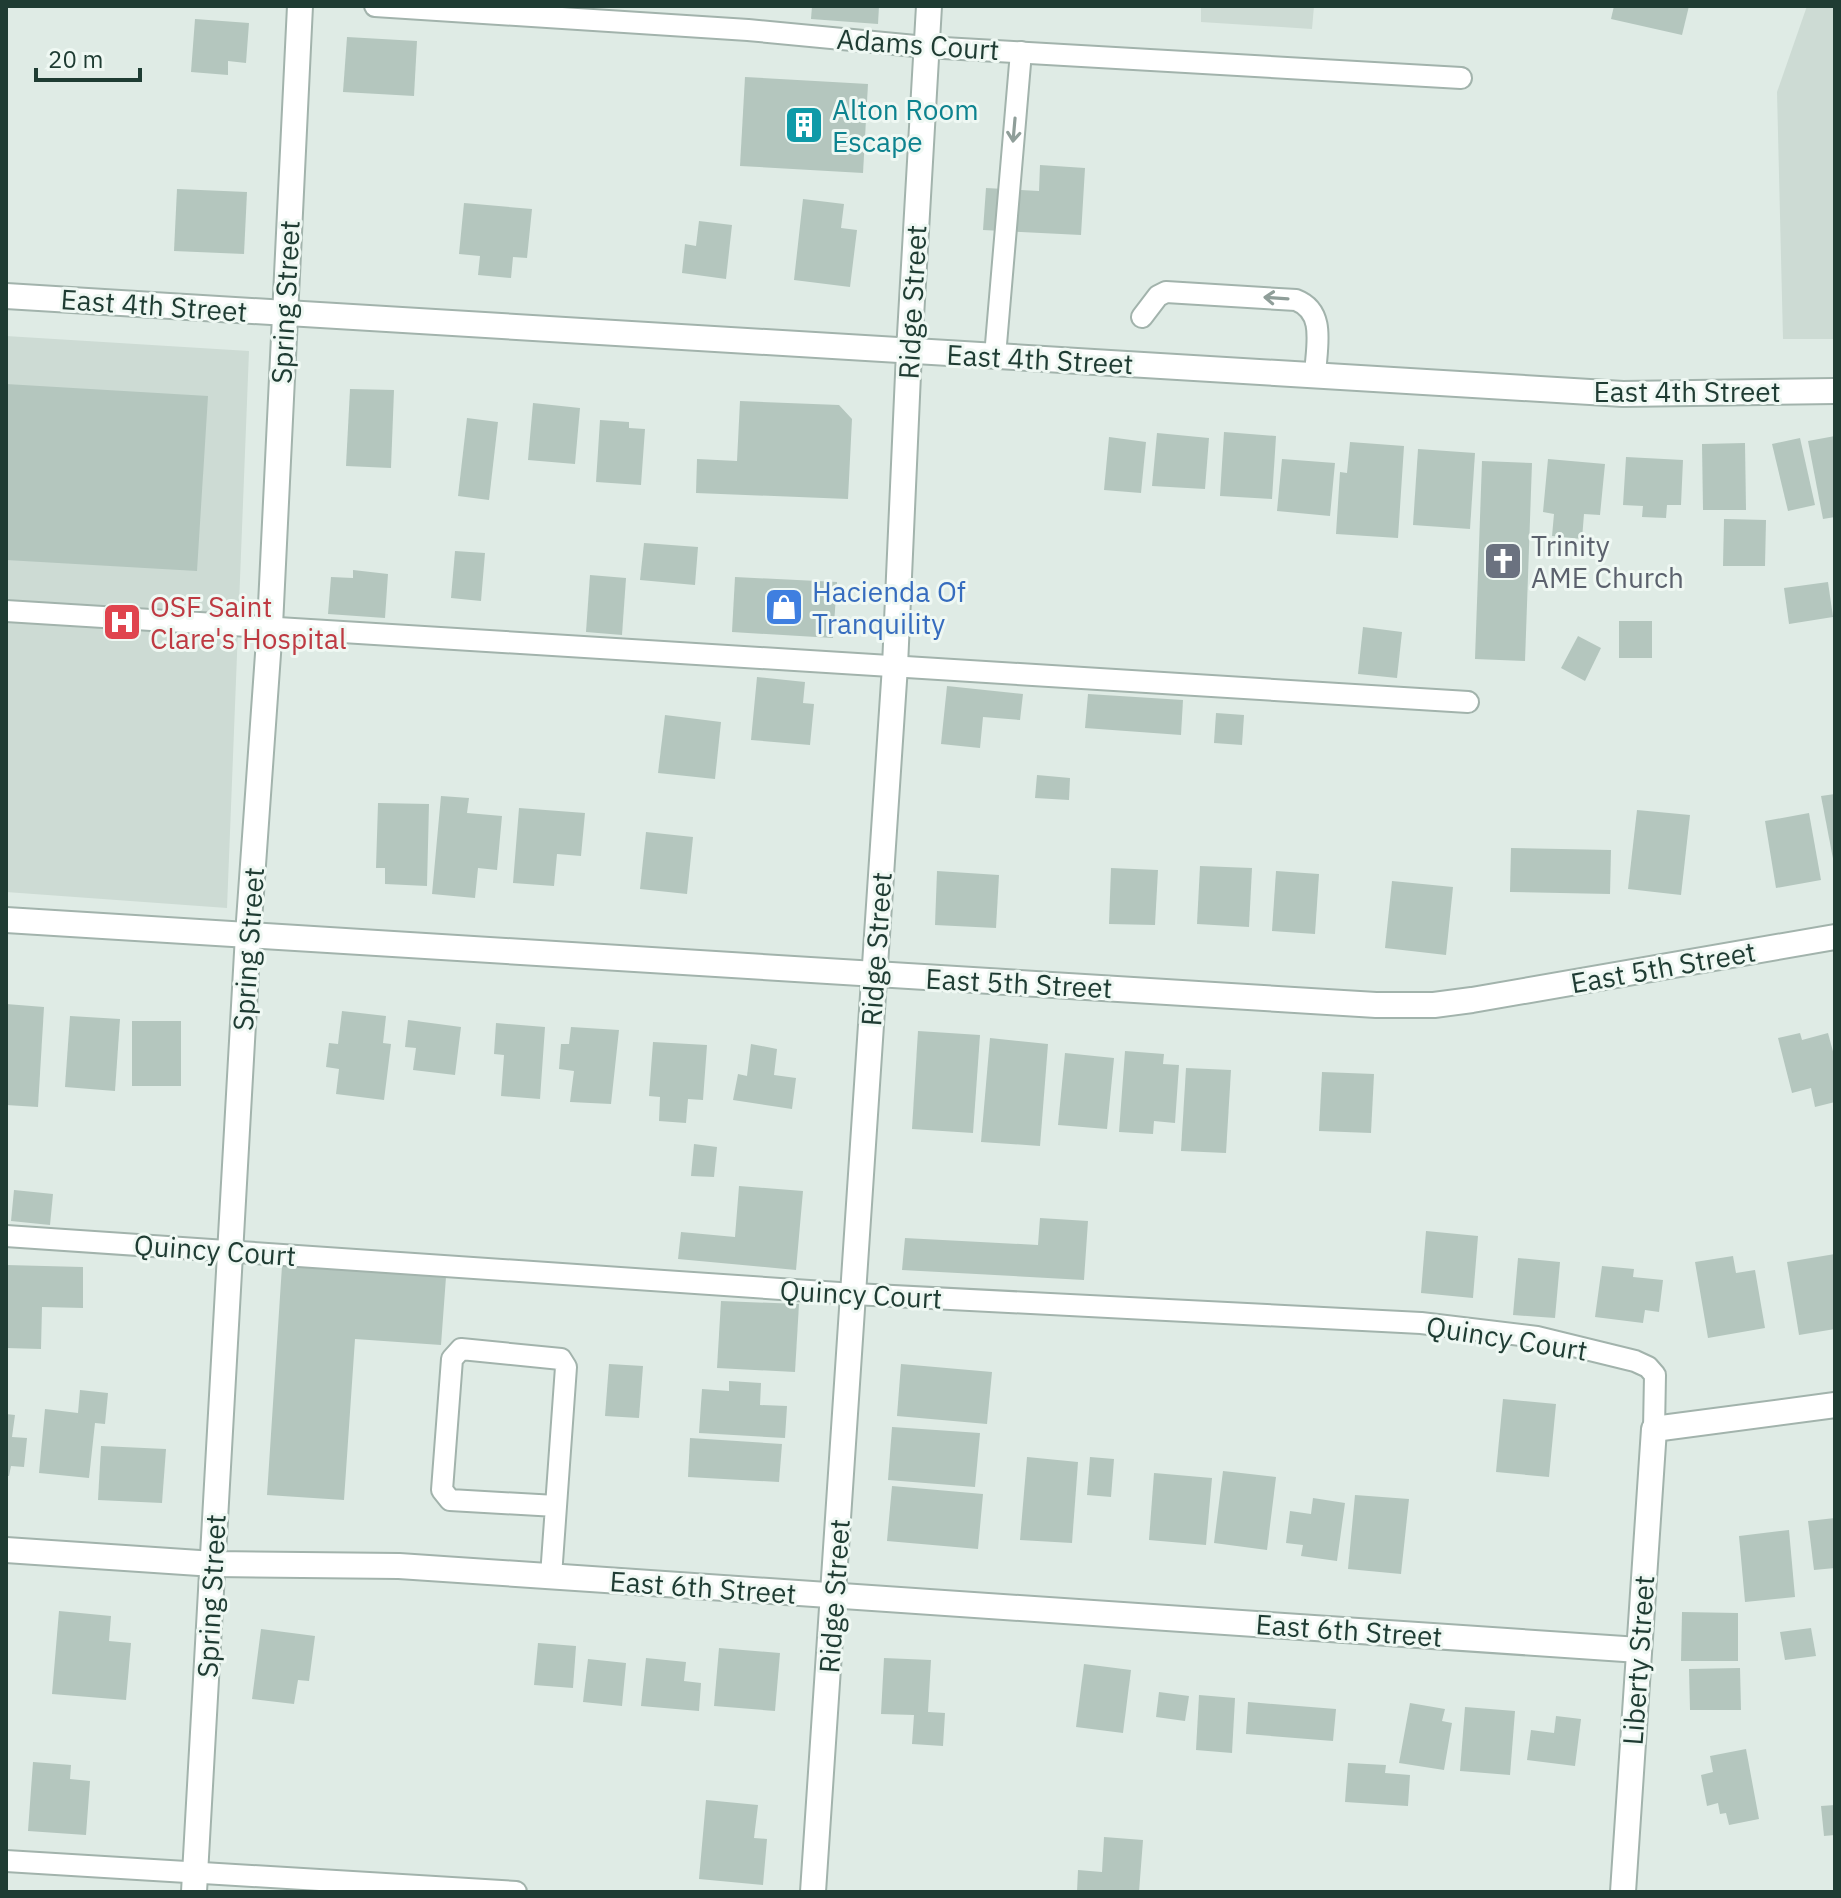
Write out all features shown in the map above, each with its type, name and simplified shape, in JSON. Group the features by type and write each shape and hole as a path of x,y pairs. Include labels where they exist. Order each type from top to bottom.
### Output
{"street":[{"name":"Spring Street","path":"195,1883 248,935 270,626 300,6"},
{"name":"Ridge Street","path":"813,1892 895,666 929,6"},
{"name":"East 4th Street","path":"6,296 1623,394 1835,391"},
{"name":"East 5th Street","path":"6,920 1376,1005 1434,1005 1525,992 1835,937"},
{"path":"1654,1429 1835,1405"},
{"name":"Liberty Street","path":"1623,1892 1654,1429"},
{"name":"East 6th Street","path":"6,1550 214,1564 399,1566 1639,1650"}],"lane":[{"name":"Adams Court","path":"375,6 748,30 926,47 1161,58 1461,78"},
{"path":"995,356 1021,52"},
{"path":"1142,317 1158,296 1166,292 1296,300 1306,304 1317,320 1315,376"},
{"path":"6,611 1468,702"},
{"name":"Quincy Court","path":"6,1236 854,1294 1421,1323 1537,1337 1635,1361 1648,1367 1655,1375 1654,1429"},
{"path":"551,1576 566,1367 561,1359 461,1349 452,1359 442,1490 450,1500 556,1506"},
{"path":"6,1861 195,1883 516,1892"}],"shaded area":[{"path":"1201,6 1314,6 1312,29 1201,22"},
{"path":"1807,6 1835,6 1835,339 1783,339 1777,92"},
{"name":"OSF Saint Clare's Hospital","path":"6,336 249,351 227,908 6,892"}],"building":[{"path":"812,6 879,6 878,24 811,19"},
{"path":"1614,6 1689,6 1682,35 1611,19"},
{"path":"195,19 249,23 246,63 228,61 228,75 191,72"},
{"path":"347,37 417,41 414,96 343,92"},
{"name":"Alton Room Escape","path":"745,77 868,84 863,173 740,166"},
{"path":"1040,165 1085,168 1081,235 983,230 986,188 1039,191"},
{"path":"177,189 247,192 244,254 174,251"},
{"path":"803,199 844,204 841,228 857,230 850,287 794,280"},
{"path":"464,203 532,209 527,258 513,257 511,278 478,275 480,256 459,254"},
{"path":"699,221 732,225 726,279 682,273 685,244 696,246"},
{"path":"6,384 208,396 197,571 6,560"},
{"path":"350,389 394,390 391,468 346,466"},
{"path":"740,401 839,405 852,419 848,499 696,493 697,459 737,461"},
{"path":"533,403 580,408 575,464 528,460"},
{"path":"467,418 498,422 489,500 458,496"},
{"path":"600,420 629,422 629,428 645,429 641,485 596,482"},
{"path":"1224,432 1276,436 1272,499 1220,496"},
{"path":"1157,433 1209,438 1205,489 1152,486"},
{"path":"1835,436 1835,517 1823,519 1808,441"},
{"path":"1109,437 1146,442 1141,493 1104,490"},
{"path":"1800,438 1815,505 1788,511 1772,444"},
{"path":"1350,442 1404,446 1398,538 1336,534 1340,472 1347,473"},
{"path":"1745,443 1746,510 1703,510 1702,444"},
{"path":"1418,449 1475,453 1470,529 1413,525"},
{"path":"1626,457 1683,460 1681,505 1667,505 1666,518 1642,517 1643,506 1623,505"},
{"path":"1282,459 1335,463 1330,516 1277,511"},
{"path":"1548,459 1605,464 1600,515 1584,514 1582,539 1552,536 1554,514 1543,512"},
{"name":"Trinity AME Church","path":"1482,461 1532,463 1525,661 1475,659"},
{"path":"1724,519 1766,520 1765,566 1723,566"},
{"path":"644,543 698,547 695,585 640,580"},
{"path":"455,551 485,553 481,601 451,598"},
{"path":"353,570 388,574 385,618 328,614 331,577 353,578"},
{"path":"590,575 626,578 622,635 586,632"},
{"name":"Hacienda Of Tranquility","path":"735,577 837,582 833,638 732,632"},
{"path":"1828,582 1833,617 1789,624 1784,588"},
{"path":"1619,621 1652,621 1652,658 1619,658"},
{"path":"1363,627 1402,632 1397,678 1358,674"},
{"path":"1578,636 1601,648 1585,681 1561,668"},
{"path":"757,677 805,682 803,703 814,704 810,745 751,740"},
{"path":"947,686 1023,694 1020,720 983,717 980,748 941,744"},
{"path":"1088,694 1183,700 1181,735 1085,728"},
{"path":"1216,713 1244,715 1242,745 1214,743"},
{"path":"665,715 721,722 715,779 658,773"},
{"path":"1037,775 1070,778 1069,800 1035,798"},
{"path":"1835,794 1835,864 1834,864 1821,796"},
{"path":"441,796 469,798 467,813 502,816 497,870 478,868 475,898 432,894"},
{"path":"378,803 429,804 427,886 385,884 385,868 376,868"},
{"path":"519,808 585,813 581,856 557,854 554,886 513,883"},
{"path":"1637,810 1690,815 1681,895 1628,889"},
{"path":"1809,813 1821,880 1776,888 1765,821"},
{"path":"646,832 693,837 687,894 640,889"},
{"path":"1511,848 1611,850 1610,894 1510,892"},
{"path":"1200,866 1252,868 1249,927 1197,924"},
{"path":"1111,868 1158,870 1155,925 1109,924"},
{"path":"937,871 999,875 996,928 935,925"},
{"path":"1276,871 1319,874 1315,934 1272,931"},
{"path":"1392,881 1453,887 1446,955 1385,948"},
{"path":"6,1004 44,1007 38,1107 6,1105"},
{"path":"342,1011 386,1016 383,1043 391,1044 384,1100 336,1094 339,1069 326,1067 329,1043 338,1044"},
{"path":"70,1016 120,1019 115,1091 65,1087"},
{"path":"408,1020 461,1027 455,1075 413,1070 416,1048 405,1047"},
{"path":"132,1021 181,1021 181,1086 132,1086"},
{"path":"496,1023 545,1027 540,1099 501,1096 504,1055 494,1054"},
{"path":"571,1027 619,1030 611,1104 570,1102 574,1071 559,1069 561,1044 569,1044"},
{"path":"918,1031 980,1035 973,1133 912,1129"},
{"path":"1800,1033 1802,1040 1828,1033 1835,1059 1835,1102 1815,1107 1811,1088 1792,1093 1778,1038"},
{"path":"990,1038 1048,1044 1040,1146 981,1142"},
{"path":"653,1042 707,1045 703,1100 688,1099 686,1123 659,1121 660,1097 649,1096"},
{"path":"751,1044 777,1049 774,1075 796,1078 792,1109 733,1100 738,1074 747,1076"},
{"path":"1125,1051 1164,1054 1163,1064 1179,1065 1175,1123 1154,1121 1153,1134 1119,1132"},
{"path":"1065,1053 1114,1058 1107,1129 1058,1125"},
{"path":"1186,1068 1231,1070 1226,1153 1181,1151"},
{"path":"1322,1072 1374,1074 1371,1133 1319,1131"},
{"path":"694,1144 717,1147 714,1177 691,1176"},
{"path":"739,1186 803,1191 796,1270 678,1259 681,1232 735,1237"},
{"path":"14,1190 53,1194 50,1225 11,1221"},
{"path":"1040,1218 1088,1221 1084,1280 902,1270 905,1238 1038,1245"},
{"path":"1426,1231 1478,1236 1473,1298 1421,1293"},
{"path":"1835,1254 1835,1329 1799,1335 1787,1262"},
{"path":"1733,1256 1736,1273 1755,1270 1765,1328 1708,1338 1695,1262"},
{"path":"1518,1258 1560,1262 1555,1318 1513,1315"},
{"path":"6,1265 83,1267 83,1308 42,1307 41,1349 6,1348"},
{"path":"282,1266 446,1277 441,1345 355,1339 344,1500 267,1495"},
{"path":"1602,1266 1634,1269 1633,1277 1663,1280 1659,1312 1645,1310 1643,1323 1595,1317"},
{"path":"721,1301 799,1304 795,1372 717,1368"},
{"path":"609,1364 643,1366 639,1418 605,1416"},
{"path":"901,1364 992,1372 987,1424 897,1416"},
{"path":"729,1381 761,1383 760,1405 787,1406 785,1438 699,1433 702,1389 729,1391"},
{"path":"80,1390 108,1393 105,1424 95,1423 89,1478 39,1473 45,1409 78,1413"},
{"path":"1503,1399 1556,1404 1549,1477 1496,1472"},
{"path":"6,1414 15,1415 12,1437 27,1438 24,1467 11,1466 9,1476 6,1476"},
{"path":"892,1427 980,1433 975,1487 888,1480"},
{"path":"690,1438 782,1444 779,1482 688,1477"},
{"path":"101,1446 166,1449 162,1503 98,1500"},
{"path":"1027,1457 1078,1462 1072,1543 1020,1540"},
{"path":"1090,1457 1114,1459 1111,1497 1087,1495"},
{"path":"1223,1471 1276,1477 1267,1550 1214,1543"},
{"path":"1154,1473 1212,1478 1206,1545 1149,1540"},
{"path":"892,1486 983,1494 978,1549 887,1541"},
{"path":"1355,1495 1409,1499 1401,1574 1348,1569"},
{"path":"1313,1498 1345,1503 1337,1561 1301,1556 1303,1545 1286,1543 1290,1511 1311,1514"},
{"path":"1835,1518 1835,1568 1814,1570 1808,1521"},
{"path":"1789,1530 1795,1597 1745,1602 1739,1536"},
{"path":"59,1611 111,1616 109,1641 131,1643 126,1700 52,1694"},
{"path":"1682,1612 1738,1613 1738,1661 1681,1661"},
{"path":"1811,1628 1816,1656 1785,1660 1780,1632"},
{"path":"261,1629 315,1636 309,1681 298,1680 294,1704 252,1699"},
{"path":"538,1643 576,1646 573,1688 534,1685"},
{"path":"719,1648 780,1653 775,1711 714,1706"},
{"path":"646,1658 686,1662 684,1681 701,1683 699,1711 641,1706"},
{"path":"884,1658 931,1660 928,1712 945,1713 943,1746 912,1744 914,1715 881,1714"},
{"path":"588,1659 626,1663 622,1706 583,1702"},
{"path":"1084,1664 1131,1670 1123,1733 1076,1727"},
{"path":"1740,1668 1741,1710 1690,1710 1689,1669"},
{"path":"1159,1692 1189,1696 1185,1721 1156,1717"},
{"path":"1199,1695 1235,1698 1232,1753 1196,1750"},
{"path":"1248,1702 1336,1709 1333,1741 1246,1734"},
{"path":"1410,1703 1445,1709 1442,1721 1452,1723 1444,1770 1399,1763"},
{"path":"1465,1707 1515,1711 1510,1775 1460,1771"},
{"path":"1556,1716 1581,1719 1575,1766 1527,1760 1531,1730 1554,1733"},
{"path":"1746,1749 1759,1819 1729,1825 1726,1813 1720,1814 1718,1803 1707,1806 1701,1775 1713,1772 1710,1756"},
{"path":"33,1762 71,1765 70,1779 90,1781 86,1835 28,1831"},
{"path":"1348,1763 1386,1765 1385,1773 1410,1775 1408,1806 1345,1802"},
{"path":"706,1800 758,1805 754,1838 767,1839 763,1885 699,1879"},
{"path":"1835,1805 1835,1835 1824,1836 1821,1806"},
{"path":"1104,1837 1143,1840 1139,1892 1077,1892 1078,1870 1102,1872"}],"place":[{"name":"Alton Room Escape","path":"804,125"},
{"name":"Trinity AME Church","path":"1503,561"},
{"name":"Hacienda Of Tranquility","path":"784,607"},
{"name":"OSF Saint Clare's Hospital","path":"122,622"}]}
